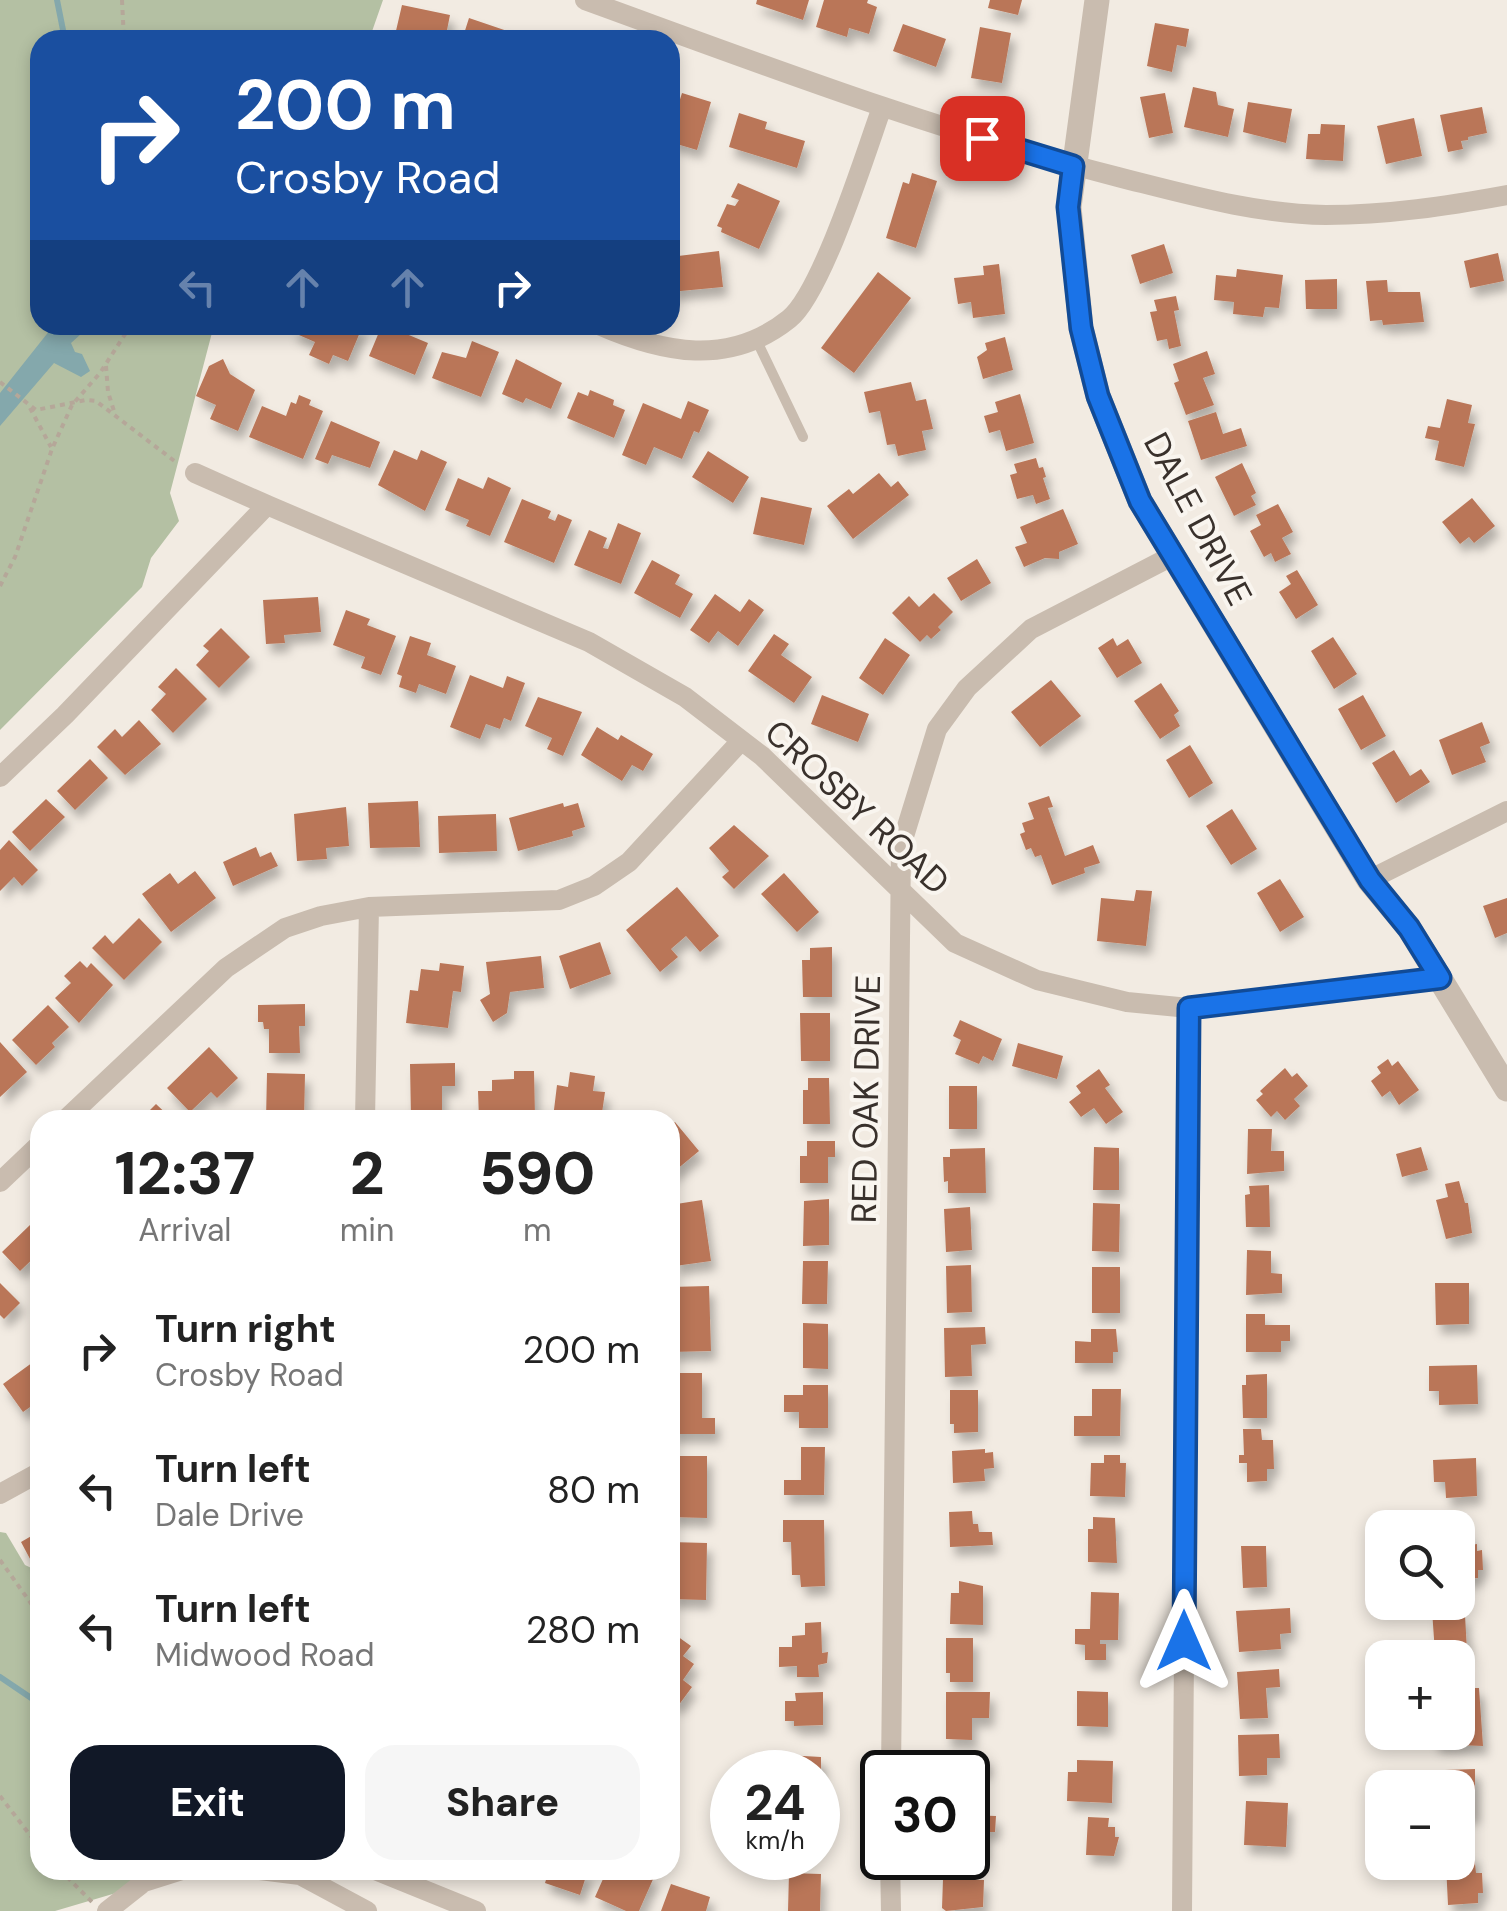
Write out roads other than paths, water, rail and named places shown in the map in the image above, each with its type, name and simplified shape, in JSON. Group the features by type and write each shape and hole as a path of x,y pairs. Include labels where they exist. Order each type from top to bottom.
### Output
{"street":[{"path":"585,0 668,30"},
{"name":"DALE DRIVE","path":"1097,0 1068,207 1081,328 1094,379 1140,501 1370,880 1393,908 1400,934 1408,946 1422,950 1507,1089"},
{"path":"680,35 882,108 1073,166 1204,199 1262,210 1325,215 1425,210 1507,195"},
{"path":"628,335 670,350 719,350 756,338 792,318 815,279 845,212 882,108"},
{"name":"CROSBY ROAD","path":"195,473 589,642 686,698 762,756 955,943 1037,980 1127,1002 1189,1008 1440,978"},
{"path":"0,777 267,505"},
{"name":"RED OAK DRIVE","path":"891,1750 901,846 924,761 937,729 967,688 1031,629 1172,556"},
{"path":"76,1110 226,968 285,928 369,907 558,900 594,886 628,862 740,742"},
{"path":"1370,880 1507,811"},
{"path":"365,1110 369,907"},
{"path":"1182,1911 1189,1008"},
{"path":"0,1182 30,1154"},
{"path":"0,1494 30,1478"},
{"path":"100,1906 150,1880"},
{"path":"320,1880 368,1911"},
{"path":"400,1880 476,1911"},
{"path":"890,1880 891,1911"}],"lane":[{"path":"756,338 803,437"}],"water":[{"path":"46,335 80,335 71,343 90,371 81,377 54,363 0,426 0,393"}],"waterway":[{"path":"57,0 63,30"},
{"path":"0,1677 30,1697"}]}
